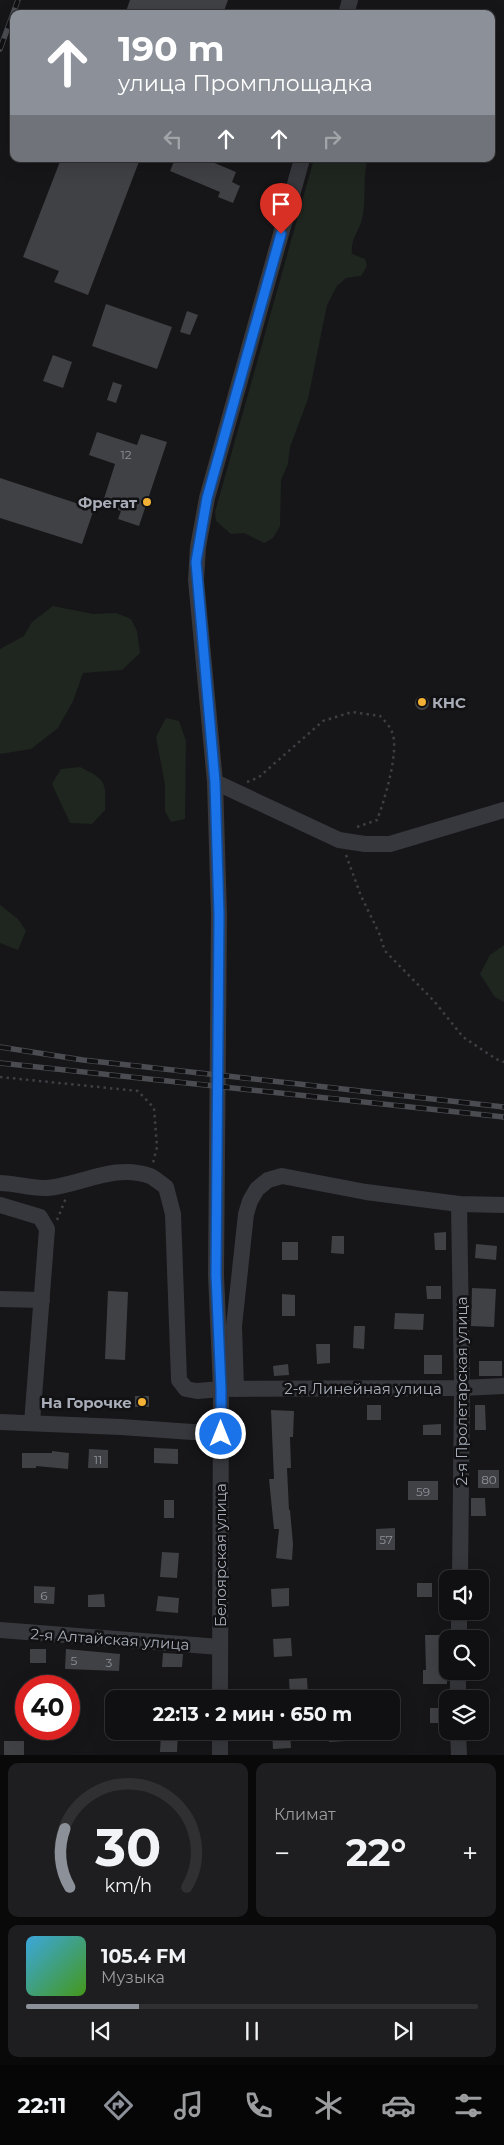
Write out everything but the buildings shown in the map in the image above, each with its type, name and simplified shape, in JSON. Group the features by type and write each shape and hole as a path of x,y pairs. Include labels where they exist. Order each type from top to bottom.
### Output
{"street":[{"name":"Белоярская улица","path":"220,1690 221,1434 229,1389 216,1275 219,915 215,782 196,580 198,547 207,498 301,162"},
{"path":"215,782 339,840 365,844 390,844 504,810"},
{"path":"0,1184 45,1188 80,1182 108,1172 150,1176"},
{"name":"2-я Линейная улица","path":"150,1176 166,1187 173,1214 179,1380 186,1389 197,1391 504,1386"},
{"path":"229,1389 246,1214 250,1201 257,1190 268,1180 282,1176 366,1192 459,1204 504,1205"},
{"name":"2-я Пролетарская улица","path":"459,1204 462,1388 460,1570"},
{"path":"0,1205 40,1217 47,1229 32,1423"},
{"path":"0,1298 42,1300"},
{"path":"0,1422 221,1434"},
{"name":"2-я Алтайская улица","path":"0,1630 220,1647"},
{"path":"220,1740 220,1755"},
{"path":"458,1740 459,1755"}],"path":[{"path":"232,789 259,777 324,721 352,712 380,716 392,732 394,752 385,801 377,820 354,828"},
{"path":"339,840 361,896 380,933 385,951 434,1001 463,1037 496,1059 504,1062"},
{"path":"0,1077 138,1091 154,1108 157,1146 150,1176"},
{"path":"55,1225 67,1197 80,1182"}],"shaded area":[{"path":"313,162 367,162 363,214 354,239 352,254 365,259 367,266 361,276 346,278 337,286 327,305 308,399 290,447 288,464 281,480 280,526 273,538 264,543 244,533 231,534 216,521 215,512"},
{"path":"53,606 93,614 116,613 131,619 137,631 140,653 122,670 83,673 73,701 58,728 31,749 0,754 0,649 24,636 32,622"},
{"path":"166,718 179,721 186,741 185,819 171,822 165,811 165,785 156,737"},
{"path":"80,767 103,782 105,810 92,824 70,823 52,784 61,769"},
{"path":"0,905 18,919 26,931 18,950 0,943"},
{"path":"504,945 504,1002 495,997 480,974 490,955"}],"railway":[{"path":"14,10 18,0"},
{"path":"0,49 10,22"},
{"path":"0,1047 83,1060 504,1107"},
{"path":"0,1063 504,1117"}],"place":[{"name":"Фрегат","path":"147,502"},
{"name":"КНС","path":"422,702"},
{"name":"На Горочке","path":"142,1402"}],"route":[{"path":"221,1434 216,1275 219,915 215,782 196,580 196,562 207,498 281,234"}]}
